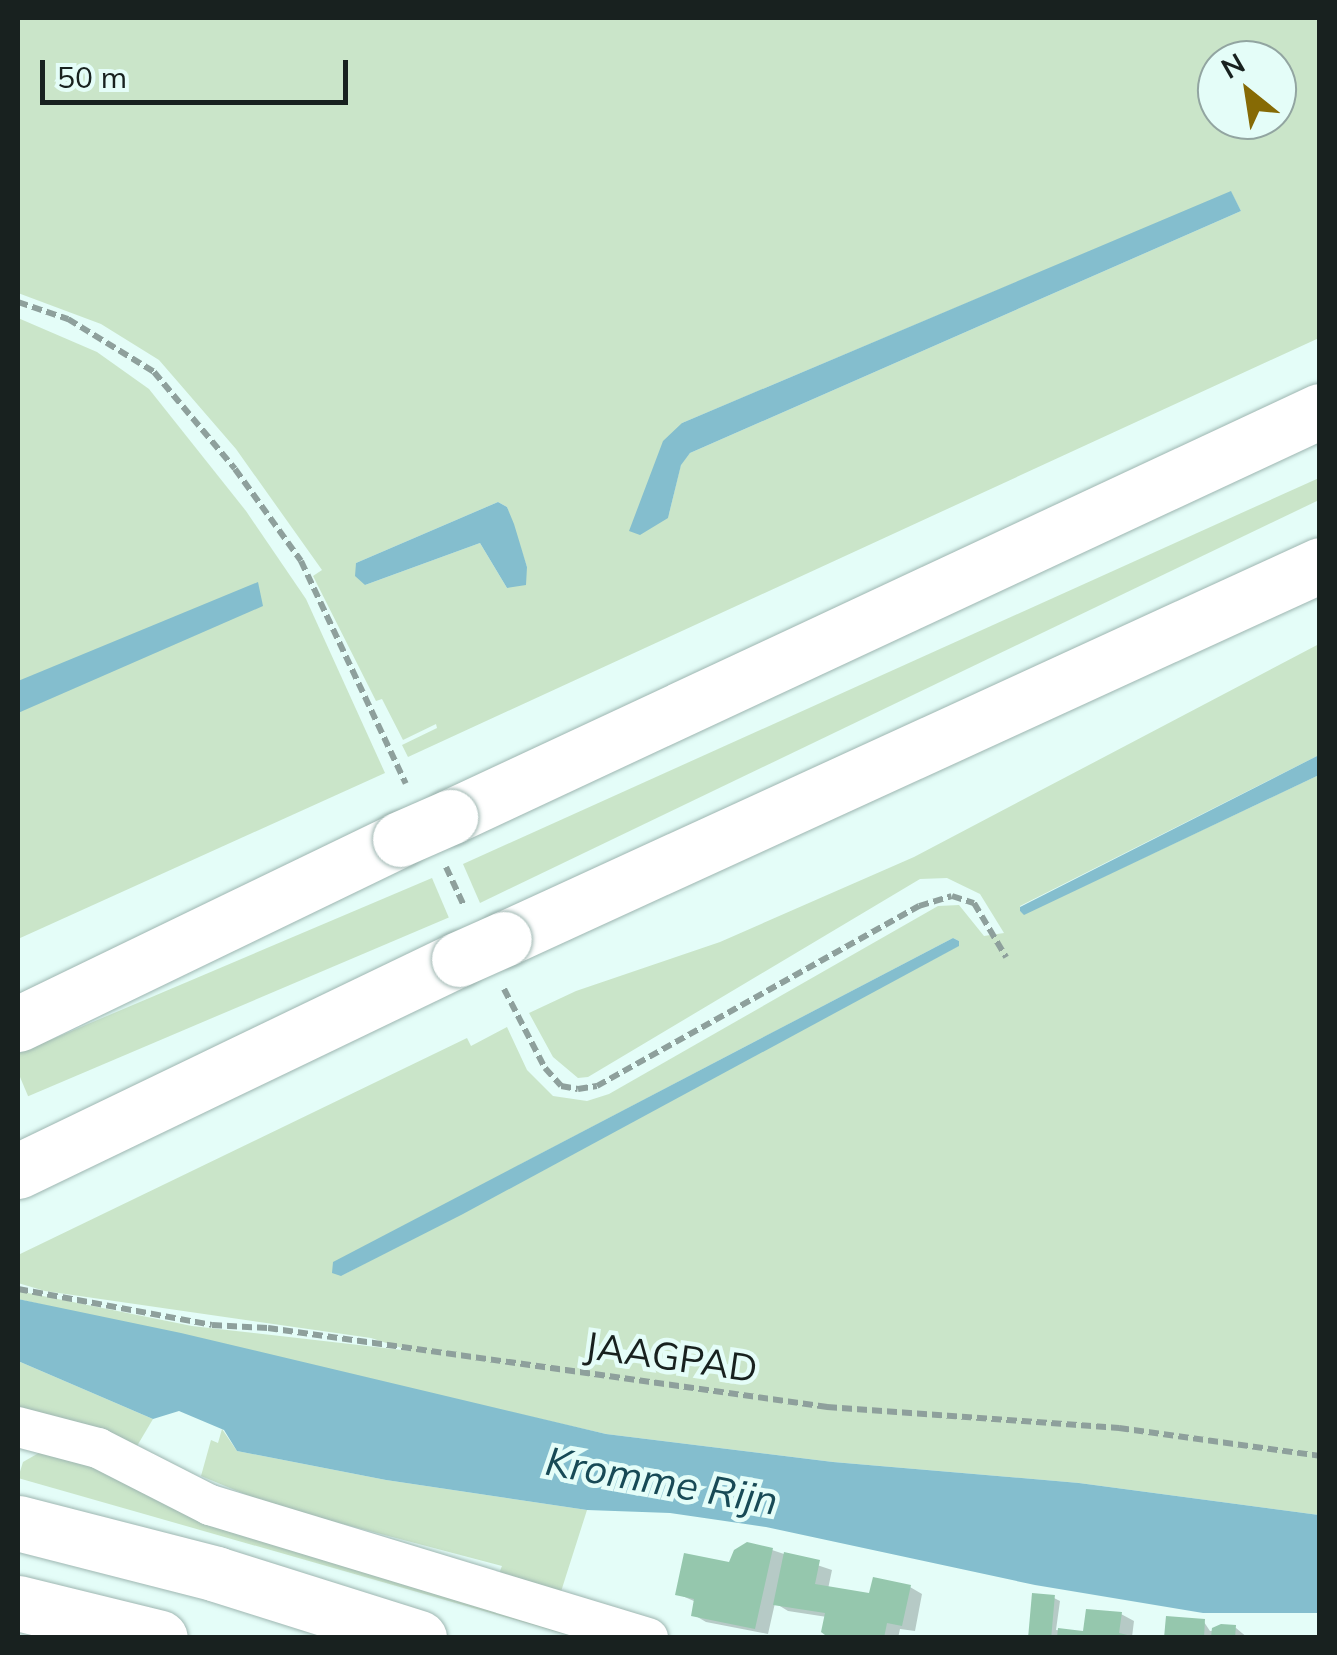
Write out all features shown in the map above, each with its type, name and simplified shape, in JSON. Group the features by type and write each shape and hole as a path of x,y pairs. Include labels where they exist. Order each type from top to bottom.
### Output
{"main road":[{"path":"18,1024 450,816 1320,411"},
{"path":"18,1170 482,949 1320,564"},
{"path":"18,1524 216,1574 419,1638"},
{"path":"18,1604 160,1638"}],"street":[{"path":"18,1427 98,1448 210,1505 648,1638"}],"path":[{"path":"974,903 1006,956"},
{"name":"JAAGPAD","path":"18,1288 212,1325 268,1328 808,1404 1119,1428 1320,1456"}],"green space":[{"path":"18,18 1319,18 1319,338 408,757 402,745 437,728 436,724 403,740 382,699 376,701 313,576 322,570 236,449 159,360 101,324 18,293","holes":["1231,192 1241,211 690,453 681,464 668,518 682,423","498,502 507,507 527,567 507,588 480,543 365,585 356,563"]},
{"path":"18,318 97,352 149,389 246,511 306,599 385,773 18,939"},
{"path":"1319,478 1319,500 480,903 463,864"},
{"path":"1319,644 1319,755 1020,906 1020,911 1024,914 1319,775 1319,1515 1079,1483 833,1462 606,1434 18,1299 18,1291 192,1326 411,1351 371,1338 45,1291 18,1283 18,1255 467,1038 471,1046 507,1027 527,1070 553,1096 587,1101 609,1094 938,906 959,905 984,936 1004,933 980,894 947,878 920,879 588,1077 578,1078 553,1057 529,1013 576,991 720,942 914,857","holes":["953,938 959,941 958,946 341,1276 521,1164"]},
{"path":"432,878 449,918 28,1096 18,1072 18,1054"},
{"path":"18,1361 153,1419 134,1451 18,1406"},
{"path":"222,1429 237,1451 386,1480 587,1510 558,1601 498,1576 502,1566 271,1505 201,1476 211,1440 218,1443"},
{"path":"44,1450 602,1637 575,1637 18,1478 23,1462"}],"water":[{"path":"1231,191 1241,211 690,453 681,465 668,518 640,535 629,531 663,441 682,423"},
{"path":"498,502 507,507 514,524 527,567 526,585 507,588 480,543 365,585 355,576 356,563"},
{"path":"258,582 263,606 18,713 18,681"},
{"path":"1319,755 1319,775 1024,915 1020,911 1020,907"},
{"path":"953,938 959,946 463,1214 341,1276 332,1273 333,1262"},
{"name":"Kromme Rijn","path":"18,1299 181,1333 606,1434 833,1462 1079,1483 1319,1515 1319,1613 1203,1613 1035,1585 766,1527 670,1513 587,1510 386,1480 237,1451 224,1430 179,1411 153,1419 18,1361"}],"building":[{"path":"747,1542 773,1548 755,1629 691,1616 694,1599 675,1595 684,1553 729,1562 734,1550"},
{"path":"784,1552 820,1560 815,1584 869,1593 873,1577 911,1585 902,1626 887,1623 884,1638 829,1638 821,1632 825,1613 773,1605"},
{"path":"1032,1593 1055,1595 1051,1638 1028,1638"},
{"path":"1086,1609 1122,1612 1119,1633 1140,1638 1057,1638 1058,1628 1083,1631"},
{"path":"1166,1616 1205,1619 1204,1638 1164,1638"},
{"path":"1236,1625 1235,1638 1211,1638 1212,1628"}]}
